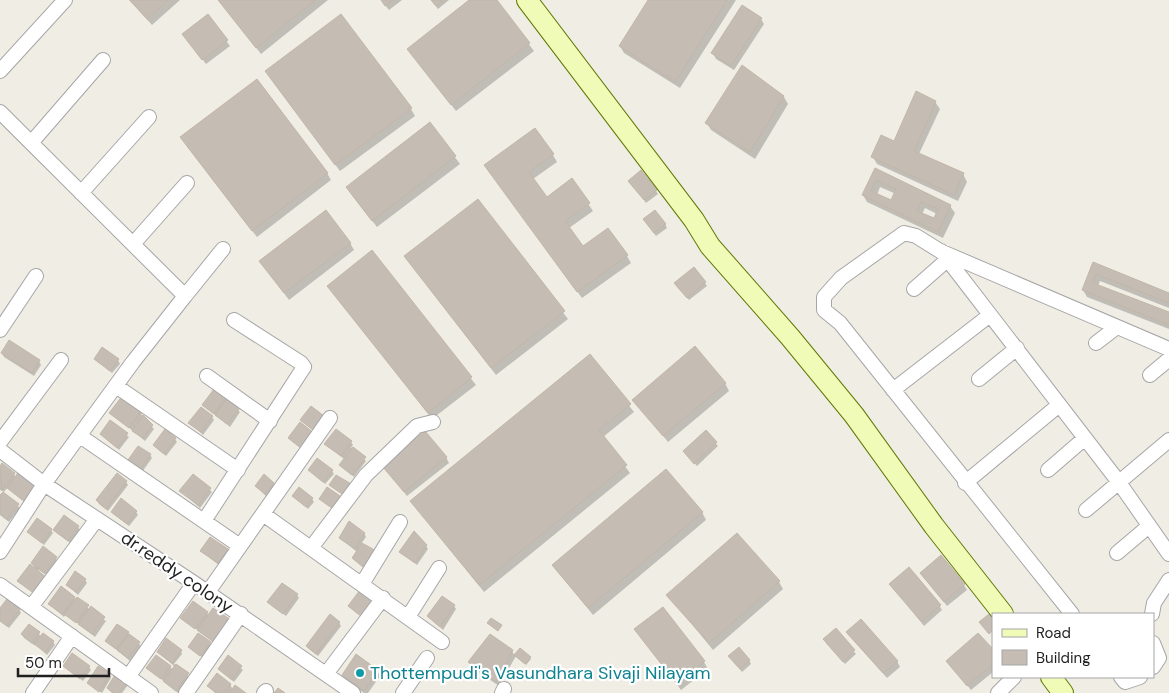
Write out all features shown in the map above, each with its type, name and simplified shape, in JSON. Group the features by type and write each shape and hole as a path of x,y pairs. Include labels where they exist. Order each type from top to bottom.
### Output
{"street":[{"path":"0,71 65,0"},
{"path":"527,0 694,220 710,246 790,337 854,415 934,526 1002,613"},
{"path":"31,143 103,60"},
{"path":"0,112 186,296"},
{"path":"81,193 149,117"},
{"path":"133,244 187,183"},
{"path":"1071,613 840,323 824,310 824,297 841,278 904,233 916,236 944,255 1169,349"},
{"path":"0,552 4,537 116,386 224,249"},
{"path":"914,289 944,255"},
{"path":"944,255 1118,481 1169,554"},
{"path":"0,330 36,276"},
{"path":"893,390 990,315"},
{"path":"204,521 304,367 301,363 234,320"},
{"path":"1096,343 1117,327"},
{"path":"979,379 1017,348"},
{"path":"1150,375 1169,359"},
{"path":"0,442 61,360"},
{"path":"207,376 270,420"},
{"path":"116,386 238,470"},
{"path":"966,483 1059,405"},
{"path":"208,592 330,418"},
{"path":"310,548 366,475 418,426 432,422"},
{"path":"80,436 240,546"},
{"path":"1048,470 1085,438"},
{"path":"1086,510 1118,481 1169,440"},
{"name":"dr.reddy colony","path":"0,450 44,484 241,614 353,693"},
{"path":"262,514 383,598 442,642"},
{"path":"31,608 97,519"},
{"path":"362,584 400,522"},
{"path":"1117,553 1150,526"},
{"path":"408,617 439,568"},
{"path":"1152,613 1154,603 1169,580"},
{"path":"128,676 194,583"},
{"path":"0,585 151,693"},
{"path":"326,674 383,598"},
{"path":"186,693 241,614"},
{"path":"33,693 72,636"},
{"path":"1154,646 1159,658 1154,666"},
{"path":"403,693 426,658"},
{"path":"998,693 1013,678"},
{"path":"1052,678 1063,693"},
{"path":"1122,678 1125,682 1137,678"}],"building":[{"path":"130,0 168,0 147,19"},
{"path":"218,0 315,0 256,48"},
{"path":"381,0 393,0 385,6"},
{"path":"431,0 443,0 436,6"},
{"path":"469,0 497,0 530,43 451,105 407,49"},
{"path":"648,0 727,0 675,82 619,46"},
{"path":"742,5 762,18 731,66 711,53"},
{"path":"208,14 228,40 202,60 182,34"},
{"path":"341,14 412,108 335,165 265,71"},
{"path":"742,65 784,96 750,152 705,123"},
{"path":"257,79 328,173 252,231 180,137"},
{"path":"916,91 936,101 914,151 964,173 954,195 871,157 881,135 894,141"},
{"path":"430,122 456,156 372,221 346,187"},
{"path":"535,128 554,154 529,172 547,197 572,178 590,203 565,221 583,246 608,228 628,255 577,292 484,165"},
{"path":"875,168 951,205 938,232 862,195","holes":["876,180 896,189 891,200 871,191","921,202 938,209 934,218 917,211"]},
{"path":"641,170 657,190 644,200 628,181"},
{"path":"478,199 565,311 491,368 404,256"},
{"path":"326,210 351,243 284,293 259,261"},
{"path":"655,210 666,224 654,233 643,219"},
{"path":"372,250 472,377 428,413 327,286"},
{"path":"1093,262 1169,293 1169,303 1096,274 1093,283 1169,312 1169,325 1082,290"},
{"path":"694,267 706,282 687,298 674,283"},
{"path":"9,340 40,360 32,373 1,353"},
{"path":"695,346 726,383 663,436 632,400"},
{"path":"102,347 119,359 110,371 94,359"},
{"path":"590,354 631,404 599,430 627,465 479,585 410,501"},
{"path":"214,389 226,398 214,414 202,405"},
{"path":"123,395 142,410 129,428 109,413"},
{"path":"227,398 240,408 227,424 215,415"},
{"path":"311,406 324,416 313,430 300,420"},
{"path":"201,407 213,416 201,432 188,423"},
{"path":"143,415 153,425 143,438 132,431"},
{"path":"110,420 128,433 117,448 100,434"},
{"path":"300,422 314,433 302,449 288,438"},
{"path":"165,429 176,438 164,454 153,445"},
{"path":"336,429 352,441 341,456 324,444"},
{"path":"706,430 717,442 694,464 683,451"},
{"path":"425,431 447,457 404,492 382,466"},
{"path":"138,446 151,454 140,470 128,460"},
{"path":"353,447 366,457 352,475 339,465"},
{"path":"317,458 333,470 323,482 308,470"},
{"path":"2,463 15,473 2,490 0,466"},
{"path":"666,469 703,512 588,608 552,565"},
{"path":"20,470 38,484 25,502 7,488"},
{"path":"117,473 127,481 106,509 96,500"},
{"path":"193,474 211,488 198,505 179,491"},
{"path":"264,474 274,483 265,494 255,486"},
{"path":"336,475 353,485 345,496 329,485"},
{"path":"299,487 313,498 306,507 292,496"},
{"path":"327,487 343,498 336,511 319,499"},
{"path":"3,492 19,504 7,519 0,514 0,495"},
{"path":"121,498 137,511 127,524 111,512"},
{"path":"64,515 79,526 68,541 53,530"},
{"path":"37,518 52,529 42,543 27,532"},
{"path":"349,521 365,533 355,549 339,538"},
{"path":"414,531 427,545 415,563 399,552"},
{"path":"737,533 780,581 709,643 666,595"},
{"path":"210,537 228,549 218,563 200,551"},
{"path":"362,543 380,553 368,571 352,558"},
{"path":"43,546 57,557 44,573 31,563"},
{"path":"941,555 965,584 944,602 920,573"},
{"path":"30,564 47,578 35,594 17,581"},
{"path":"909,567 941,605 921,621 889,584"},
{"path":"75,571 86,579 76,592 66,585"},
{"path":"282,583 298,594 283,614 267,602"},
{"path":"61,586 75,597 62,614 48,604"},
{"path":"360,590 375,601 362,617 348,606"},
{"path":"442,596 455,605 440,627 427,616"},
{"path":"77,597 89,605 76,623 64,614"},
{"path":"7,599 20,609 7,626 0,621 0,608"},
{"path":"193,601 208,612 195,629 180,618"},
{"path":"91,606 105,617 92,634 78,624"},
{"path":"663,607 705,661 676,683 634,629"},
{"path":"213,608 231,620 215,643 197,630"},
{"path":"993,611 992,631 989,634 979,622"},
{"path":"330,614 340,622 316,654 306,646"},
{"path":"491,618 502,625 498,631 487,623"},
{"path":"861,619 898,661 883,673 846,632"},
{"path":"29,624 40,632 32,643 21,634"},
{"path":"117,624 129,632 116,649 105,641"},
{"path":"836,628 855,650 843,662 823,639"},
{"path":"43,633 54,641 45,652 34,644"},
{"path":"198,633 211,642 200,656 188,647"},
{"path":"978,633 992,648 992,665 967,686 946,661"},
{"path":"129,634 140,642 128,658 117,650"},
{"path":"490,634 513,650 496,682 468,662"},
{"path":"166,638 182,650 172,663 157,652"},
{"path":"739,647 750,660 740,669 728,656"},
{"path":"520,648 531,657 525,664 514,655"},
{"path":"72,653 90,666 80,679 63,666"},
{"name":"Thottempudi's Vasundhara Sivaji Nilayam","path":"356,654 378,670 364,691 342,675"},
{"path":"156,655 171,666 161,679 146,668"},
{"path":"228,655 242,666 232,680 218,669"},
{"path":"176,664 189,673 176,691 163,681"},
{"path":"98,666 110,674 99,692 87,683"},
{"path":"116,673 127,681 118,693 113,693 107,688"},
{"path":"217,673 231,684 224,693 217,693 207,686"},
{"path":"235,685 246,693 229,693"},
{"path":"278,688 285,693 274,693"}],"place":[{"name":"Thottempudi's Vasundhara Sivaji Nilayam","path":"360,673"}]}
